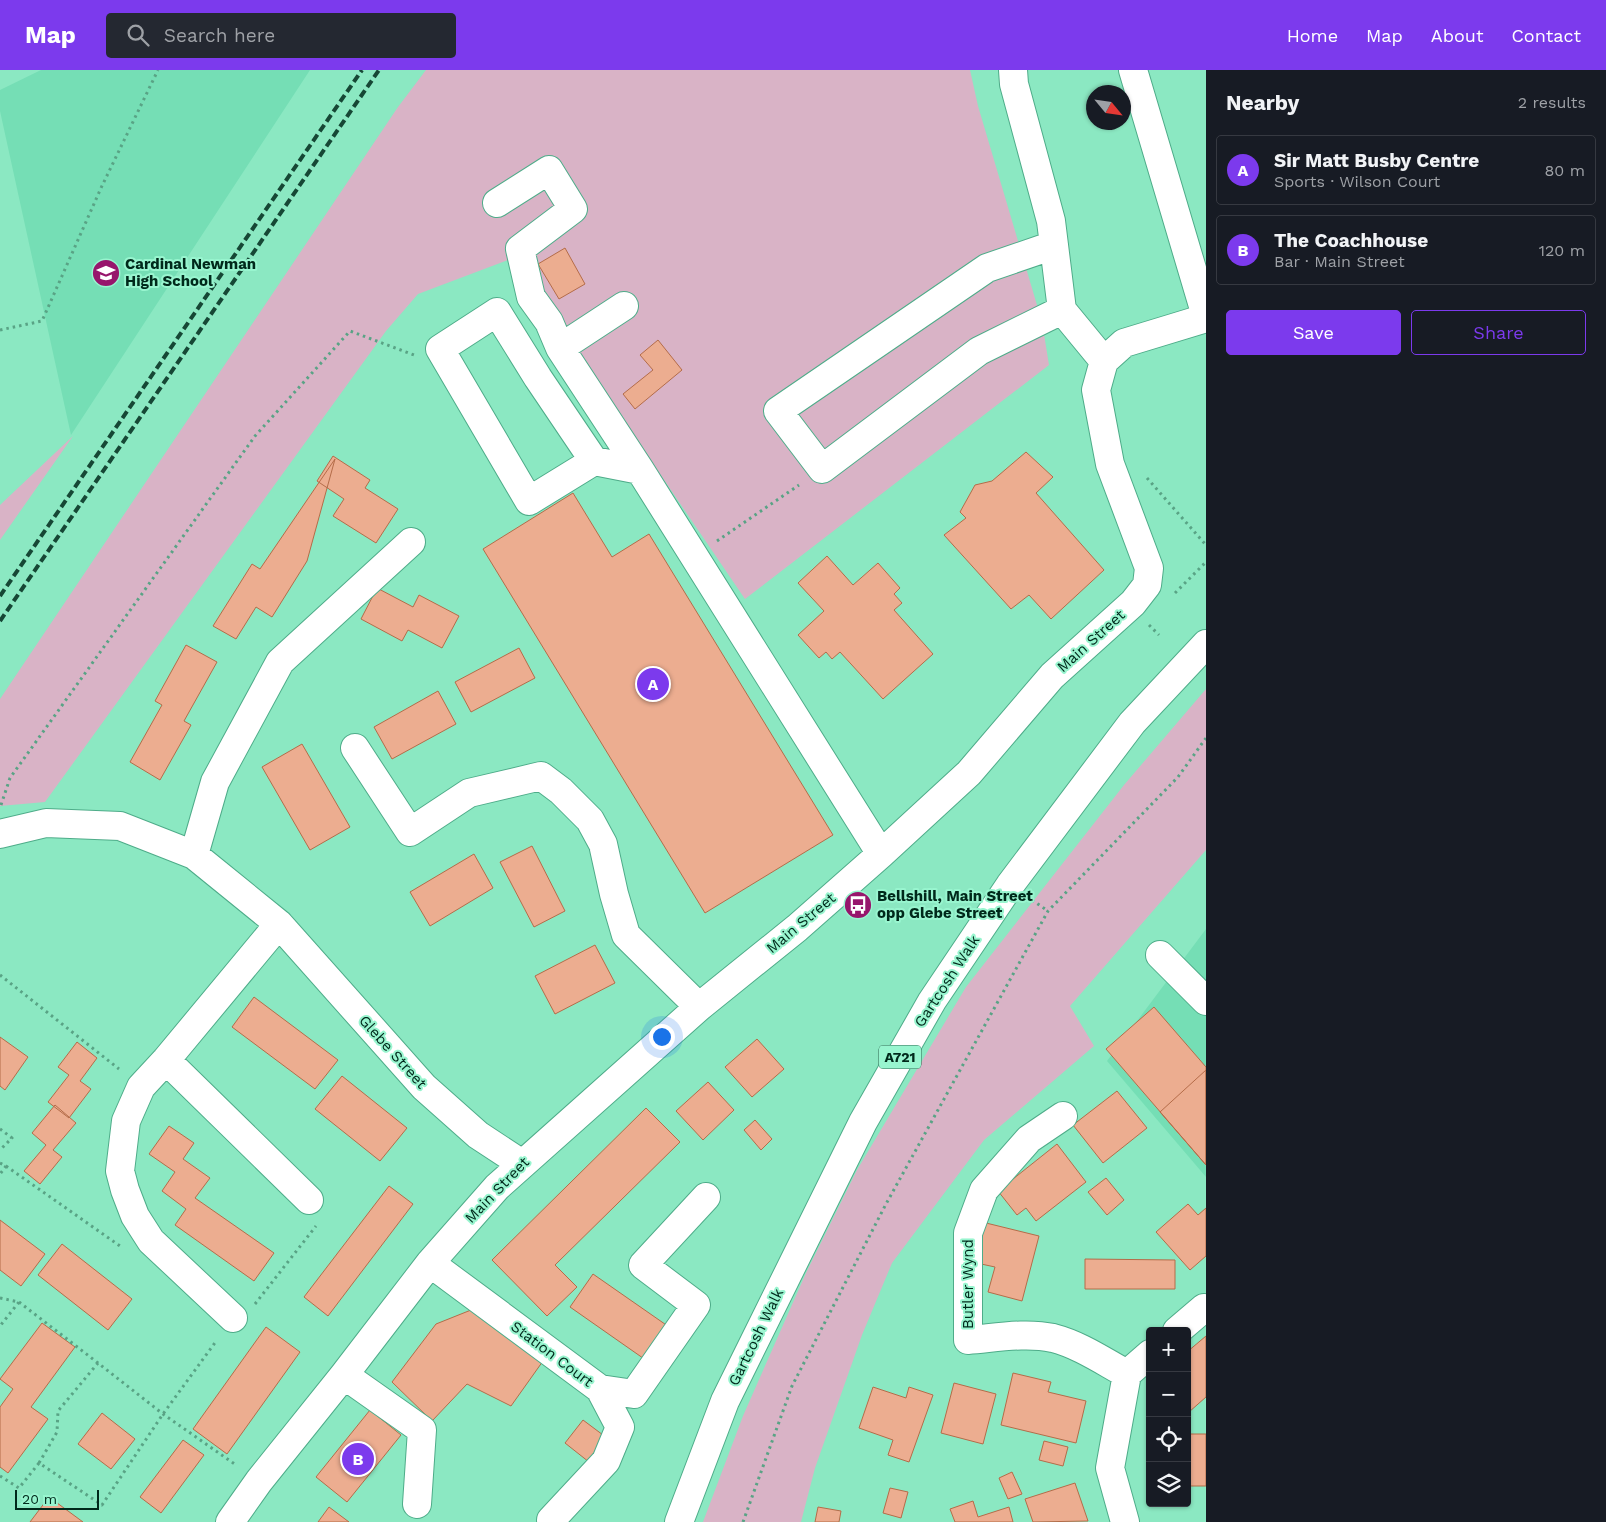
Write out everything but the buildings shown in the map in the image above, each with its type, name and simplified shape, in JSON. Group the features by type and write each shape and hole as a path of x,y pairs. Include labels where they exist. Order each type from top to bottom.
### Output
{"street":[{"path":"1013,70 1014,84 1051,221 1062,310 1104,361 1124,344 1206,317 1134,70"},
{"path":"497,203 549,170 573,209 520,250 531,297 549,322 560,348 640,470 881,854"},
{"path":"1054,245 987,268 778,411 822,469 979,351 1062,310"},
{"path":"560,348 624,306"},
{"path":"594,461 538,378 497,312 440,349 529,501 594,461 640,470"},
{"name":"Main Street","path":"230,1522 259,1481 344,1375 430,1262 497,1187 698,1007 797,928 881,854 968,773 1052,676 1133,603 1147,585 1150,568 1110,464 1096,390 1104,361"},
{"path":"194,855 216,782 280,662 411,542"},
{"name":"Gartcosh Walk","path":"679,1522 724,1401 863,1122 932,1001 1010,885 1132,723 1206,644"},
{"path":"356,748 410,832 469,793 541,776 561,791 590,820 603,844 614,894 626,935 698,1007"},
{"name":"Glebe Street","path":"0,834 46,823 120,826 194,855 279,924 424,1087 478,1135 522,1164"},
{"path":"233,1318 151,1241 135,1216 120,1171 126,1120 141,1087 166,1060 279,924"},
{"path":"1160,955 1206,1001"},
{"path":"166,1060 309,1200"},
{"name":"Butler Wynd","path":"1063,1116 1029,1139 984,1190 968,1233 968,1340 1023,1336 1053,1338 1086,1351 1126,1374"},
{"name":"Station Court","path":"430,1262 600,1389 634,1394 696,1305 643,1266 706,1197"},
{"path":"1182,1327 1204,1308"},
{"path":"1125,1522 1110,1468 1126,1374 1146,1357"},
{"path":"344,1375 422,1430 416,1504"},
{"path":"552,1520 606,1461 620,1427 600,1389"}],"path":[{"path":"0,330 42,321 101,188 158,70"},
{"path":"0,809 10,778 255,436 350,331 452,369"},
{"path":"1110,464 1142,472 1206,545"},
{"path":"694,556 822,469"},
{"path":"1146,622 1159,635"},
{"path":"743,1522 792,1386 886,1204 1048,911 1178,777 1206,738"},
{"path":"0,976 141,1087"},
{"path":"0,1129 12,1138 0,1150"},
{"path":"0,1164 6,1166 129,1253 151,1241"},
{"path":"0,1174 6,1166"},
{"path":"0,1298 19,1302 163,1414 259,1481"},
{"path":"0,1326 19,1302"},
{"path":"0,1476 19,1488 39,1464 57,1432 58,1411 98,1363"},
{"path":"39,1464 102,1505 163,1414"}],"shaded area":[{"name":"Cardinal Newman High School","path":"41,70 310,70 71,435 0,111 0,90"},
{"path":"426,70 970,70 978,106 1042,322 1049,365 745,599 513,258 418,294 386,331 45,802 0,806 0,699 398,107"},
{"path":"73,436 0,540 0,505"},
{"path":"1206,689 1206,850 1070,1006 1094,1046 984,1140 892,1263 862,1335 815,1468 801,1522 703,1522 743,1416 806,1273 857,1170 966,987 1124,785"},
{"path":"1206,929 1206,1177 1107,1061"}],"railway":[{"path":"0,596 362,70"},
{"path":"0,621 379,70"}],"place":[{"name":"Cardinal Newman High School","path":"106,273"},
{"name":"Sir Matt Busby Centre","path":"653,684"},
{"name":"Bellshill, Main Street opp Glebe Street","path":"858,905"},
{"name":"The Coachhouse","path":"358,1459"}]}
